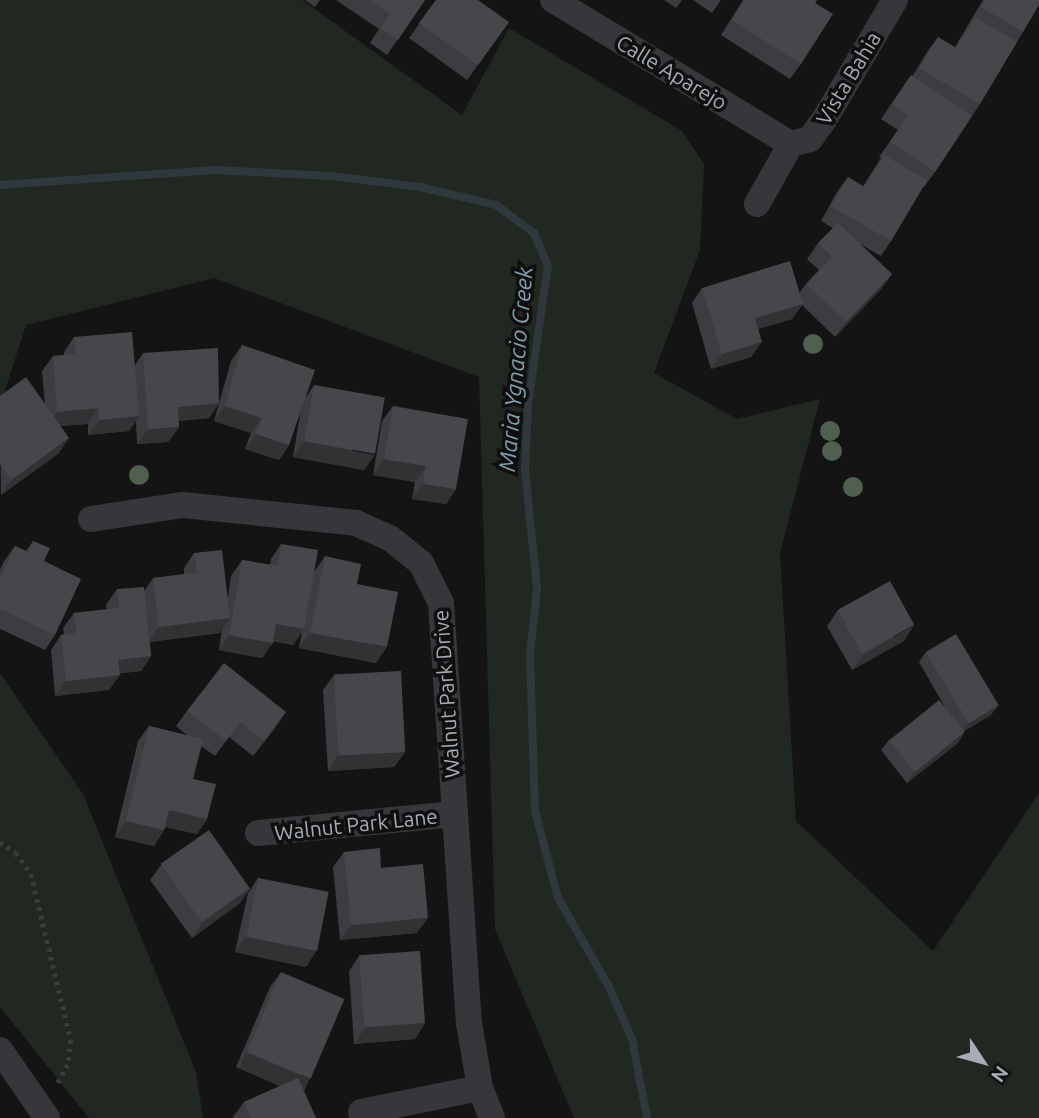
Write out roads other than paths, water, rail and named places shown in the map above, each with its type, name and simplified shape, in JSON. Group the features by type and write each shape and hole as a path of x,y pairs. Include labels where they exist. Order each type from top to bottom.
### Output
{"street":[{"name":"Calle Aparejo","path":"553,0 791,144"},
{"name":"Vista Bahia","path":"791,144 810,139 824,120 895,0"},
{"path":"757,204 791,144"},
{"name":"Walnut Park Drive","path":"91,519 183,505 356,523 390,538 421,563 441,603 469,1023 481,1088 492,1118"},
{"name":"Walnut Park Lane","path":"258,833 455,814"},
{"path":"0,1050 47,1118"},
{"path":"361,1112 481,1088"}],"waterway":[{"name":"Maria Ygnacio Creek","path":"0,185 214,170 331,176 420,187 496,205 534,233 548,266 528,405 525,470 537,589 530,654 535,811 558,898 608,985 632,1039 647,1118"}]}
